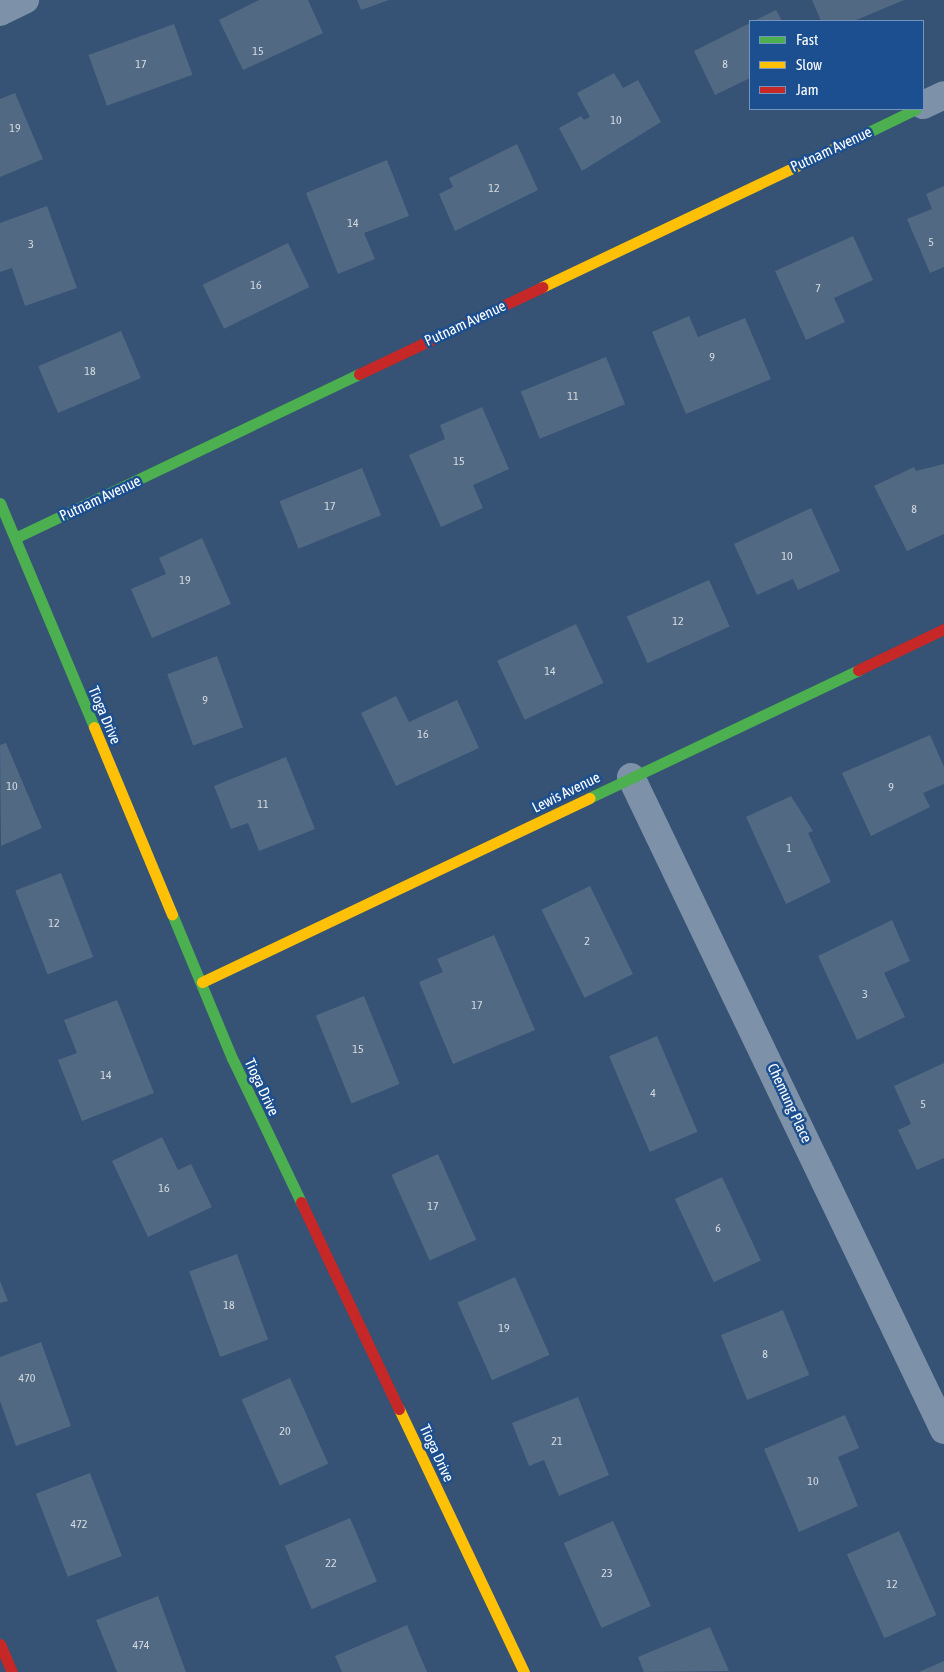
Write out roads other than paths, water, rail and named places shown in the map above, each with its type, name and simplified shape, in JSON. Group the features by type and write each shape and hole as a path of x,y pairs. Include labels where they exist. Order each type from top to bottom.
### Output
{"street":[{"path":"0,12 25,0"},
{"path":"924,105 944,95"},
{"name":"Putnam Avenue","path":"15,538 914,110"},
{"name":"Tioga Drive","path":"0,503 202,982 232,1058 524,1672"},
{"name":"Lewis Avenue","path":"202,982 944,629"},
{"name":"Chemung Place","path":"631,777 944,1430"},
{"path":"0,1644 12,1672"}]}
